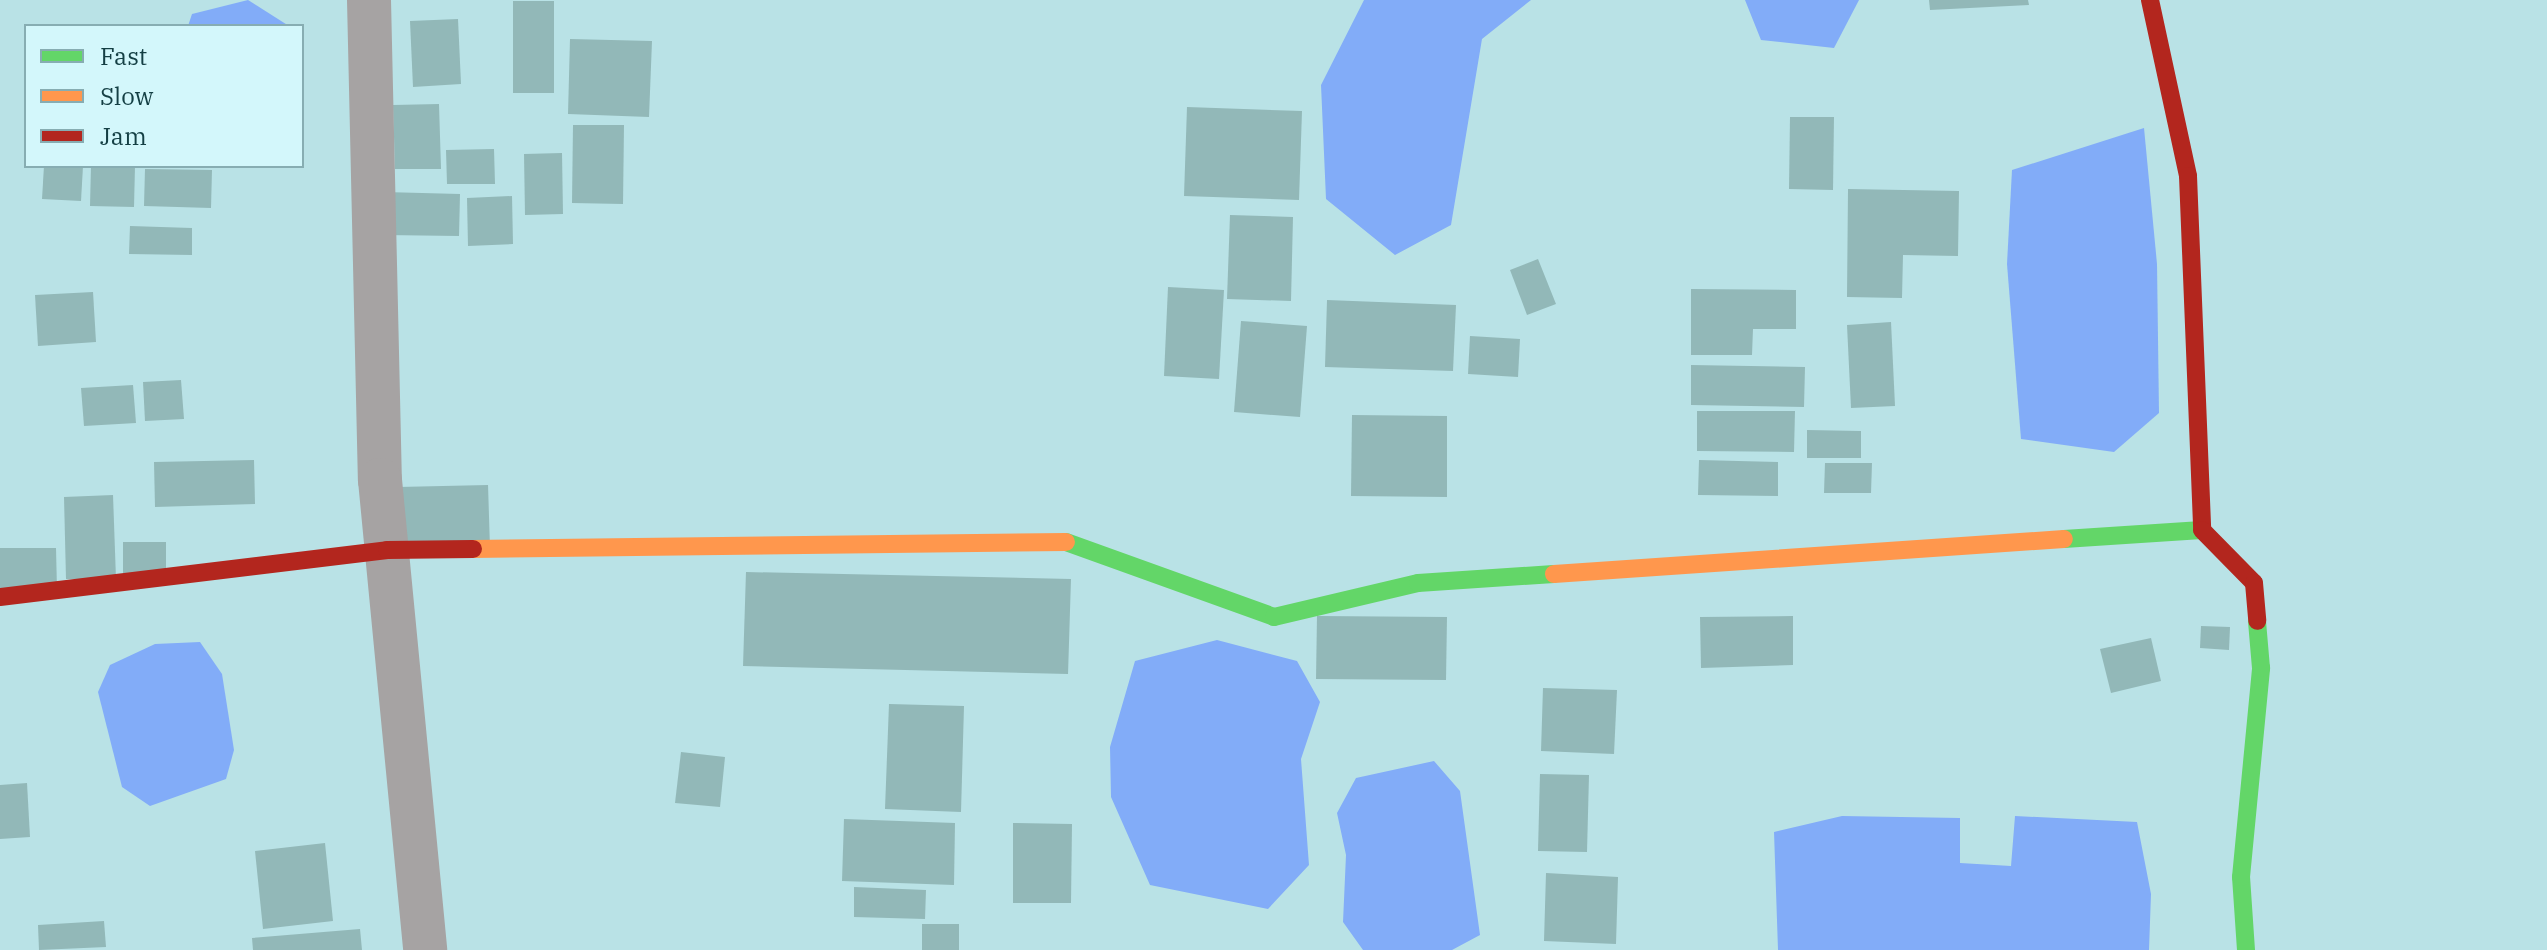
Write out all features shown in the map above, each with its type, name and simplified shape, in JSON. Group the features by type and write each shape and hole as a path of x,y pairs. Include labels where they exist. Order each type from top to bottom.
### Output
{"street":[{"path":"369,0 387,550 425,950"},
{"path":"2150,0 2188,176 2202,530 2254,583 2261,668 2241,877 2246,950"},
{"path":"0,597 387,550 1057,539 1274,617 1418,583 2202,530"}],"water":[{"path":"248,0 286,24 189,24 192,14"},
{"path":"1364,0 1531,0 1482,39 1451,225 1395,255 1326,199 1321,85"},
{"path":"1745,0 1859,0 1834,48 1761,40"},
{"path":"2144,128 2157,264 2159,413 2114,452 2021,439 2007,264 2012,170"},
{"path":"1217,640 1297,661 1320,702 1301,759 1309,865 1268,909 1150,885 1111,797 1110,747 1135,661"},
{"path":"200,642 222,674 234,750 226,779 150,806 122,787 98,692 110,665 155,644"},
{"path":"1434,761 1460,791 1480,935 1452,950 1363,950 1343,922 1346,855 1337,813 1356,778"},
{"path":"1842,816 1960,818 1960,863 2011,866 2015,816 2137,822 2151,894 2149,950 1778,950 1774,832"}],"building":[{"path":"1929,0 2028,0 2029,5 1930,10"},
{"path":"513,1 554,1 554,93 513,93"},
{"path":"458,19 461,84 413,87 410,21"},
{"path":"570,39 652,41 649,117 568,114"},
{"path":"439,104 441,169 395,169 393,105"},
{"path":"1187,107 1302,111 1299,200 1184,196"},
{"path":"1790,117 1834,117 1833,190 1789,189"},
{"path":"573,125 624,125 623,204 572,203"},
{"path":"494,149 495,184 447,184 446,150"},
{"path":"562,153 563,214 525,215 524,154"},
{"path":"44,168 83,168 81,201 42,199"},
{"path":"91,168 135,168 134,207 90,206"},
{"path":"145,169 212,170 211,208 144,206"},
{"path":"1848,189 1959,191 1958,256 1903,255 1902,298 1847,297"},
{"path":"384,192 460,194 459,236 384,235"},
{"path":"512,196 513,244 468,246 467,198"},
{"path":"1230,215 1293,217 1291,301 1227,299"},
{"path":"130,226 192,228 192,255 129,254"},
{"path":"1538,259 1556,304 1527,315 1510,270"},
{"path":"1168,287 1224,290 1219,379 1164,376"},
{"path":"1691,289 1796,290 1796,329 1753,329 1752,355 1691,355"},
{"path":"93,292 96,342 38,346 35,295"},
{"path":"1327,300 1456,305 1453,371 1325,367"},
{"path":"1241,321 1307,326 1300,417 1234,412"},
{"path":"1891,322 1895,406 1851,408 1847,325"},
{"path":"1470,336 1520,339 1518,377 1468,374"},
{"path":"1691,365 1805,367 1804,407 1691,405"},
{"path":"181,380 184,419 145,421 143,382"},
{"path":"133,385 136,423 84,426 81,388"},
{"path":"1697,411 1795,411 1794,452 1697,451"},
{"path":"1352,415 1447,416 1447,497 1351,496"},
{"path":"1807,430 1861,431 1861,458 1807,458"},
{"path":"254,460 255,504 155,507 154,462"},
{"path":"1699,460 1778,462 1778,496 1698,495"},
{"path":"1825,463 1872,463 1871,493 1824,493"},
{"path":"488,485 490,549 400,552 398,487"},
{"path":"113,495 116,579 66,579 64,497"},
{"path":"123,542 166,542 166,573 123,573"},
{"path":"0,548 56,548 57,590 0,590"},
{"path":"746,572 1071,579 1068,674 743,666"},
{"path":"1317,616 1447,617 1446,680 1316,679"},
{"path":"1793,616 1793,665 1701,668 1700,617"},
{"path":"2201,626 2230,627 2229,650 2200,648"},
{"path":"2151,638 2161,681 2111,693 2100,649"},
{"path":"1543,688 1617,690 1614,754 1541,751"},
{"path":"889,704 964,706 961,812 885,809"},
{"path":"681,752 725,757 720,807 675,803"},
{"path":"1540,774 1589,775 1587,852 1538,851"},
{"path":"27,783 30,837 0,839 0,785"},
{"path":"844,819 955,823 954,885 842,881"},
{"path":"1013,823 1072,824 1071,903 1013,903"},
{"path":"325,843 333,921 263,929 255,851"},
{"path":"1546,873 1618,877 1616,944 1544,941"},
{"path":"854,887 926,890 925,919 854,917"},
{"path":"104,921 106,947 39,950 38,925"},
{"path":"922,924 959,924 959,950 922,950"},
{"path":"360,929 362,950 253,950 252,938"}],"traffic: fast":[{"path":"2064,539 2202,530"},
{"path":"1066,542 1274,617 1418,583 1554,574"},
{"path":"2246,950 2241,877 2261,668 2257,621"}],"traffic: slow":[{"path":"1554,574 2064,539"},
{"path":"473,549 1066,542"}],"traffic: jam":[{"path":"2150,0 2188,176 2202,530 2254,583 2257,621"},
{"path":"0,597 387,550 473,549"}]}
